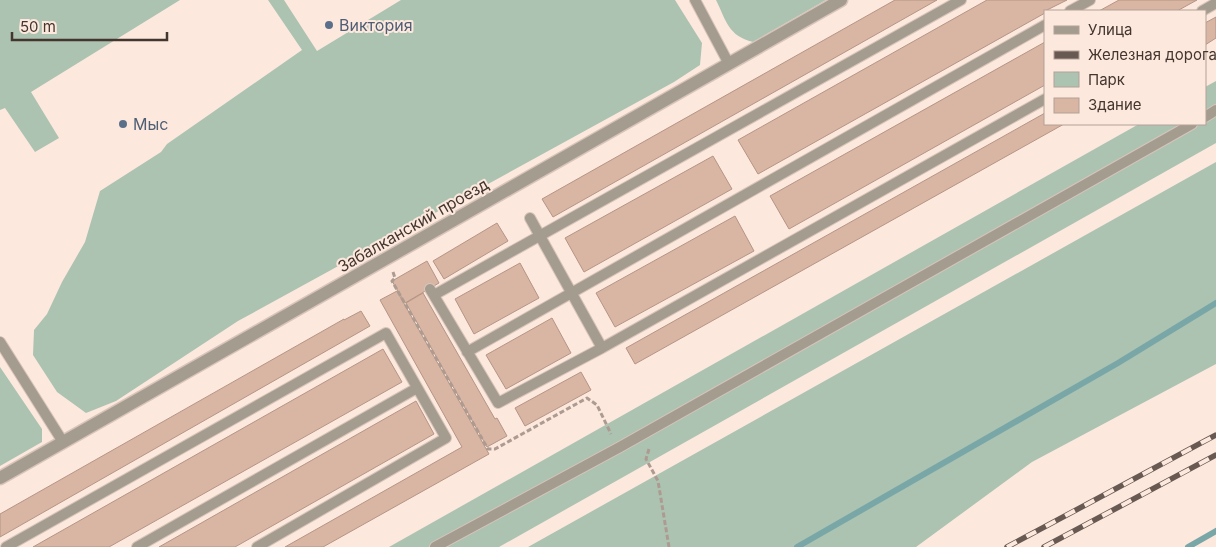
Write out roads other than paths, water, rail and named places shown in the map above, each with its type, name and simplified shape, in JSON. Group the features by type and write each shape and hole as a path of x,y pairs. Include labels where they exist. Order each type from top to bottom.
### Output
{"street":[{"name":"Забалканский проезд","path":"0,478 841,0"}],"lane":[{"path":"694,0 730,64"},
{"path":"961,0 540,236 432,292 498,403 602,348 1044,101"},
{"path":"1072,10 1090,0"},
{"path":"1204,10 1216,4"},
{"path":"467,352 1044,26"},
{"path":"435,547 620,447 1190,125"},
{"path":"530,218 602,348"},
{"path":"6,547 386,333 446,438 256,547"},
{"path":"0,342 63,442"},
{"path":"137,547 417,388"}],"waterway":[{"path":"797,547 1118,363 1216,303"},
{"path":"1188,547 1216,531"}],"railway":[{"path":"1007,547 1216,435"},
{"path":"1044,547 1216,455"}],"place":[{"name":"Виктория","path":"329,25"},
{"name":"Мыс","path":"123,124"}]}
